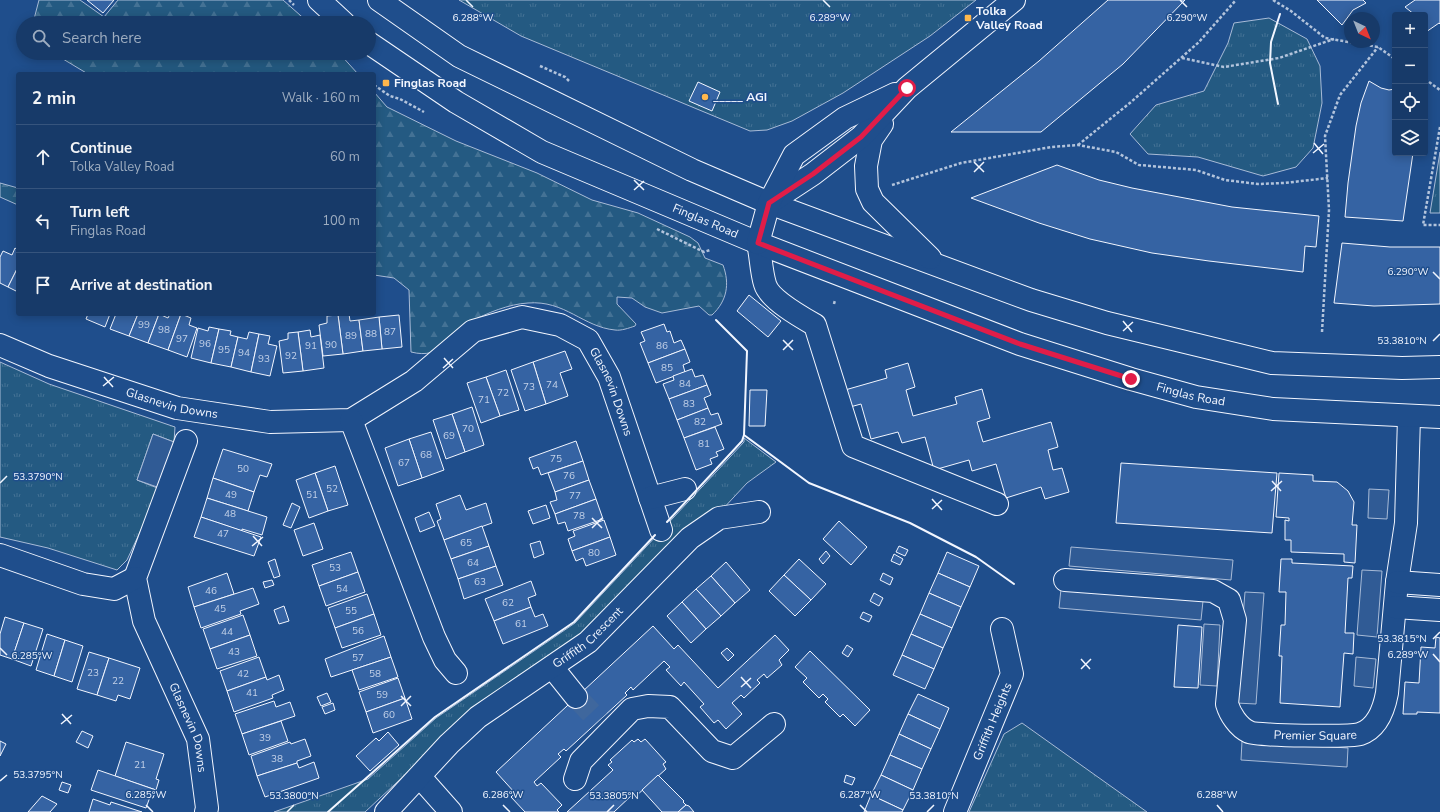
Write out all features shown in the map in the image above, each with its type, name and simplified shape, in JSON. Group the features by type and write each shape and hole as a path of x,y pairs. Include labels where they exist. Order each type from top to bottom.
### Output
{"street":[{"path":"319,0 336,16"},
{"path":"379,0 459,56 685,167 769,203 934,262 1031,300 1107,323 1272,363 1402,368 1440,367"},
{"path":"997,504 853,446 815,325 793,311 770,293 765,285 758,243 769,203 813,174 861,137 907,88 1014,0"},
{"name":"Finglas Road","path":"376,48 456,102 542,152 758,243 1020,344 1131,379 1188,395 1273,408 1409,417 1440,417"},
{"path":"907,88 871,140 866,166 867,189 872,202 934,262"},
{"name":"Glasnevin Downs","path":"0,345 49,366 178,408 270,422 351,420 414,381 472,331 522,317 560,325 588,340 608,377 661,530"},
{"name":"Premier Square","path":"1065,580 1213,591 1229,600 1235,620 1227,704 1230,714 1249,732 1338,736 1360,734 1374,725 1384,710 1387,693 1397,582 1406,523 1409,417"},
{"path":"351,420 434,637 445,660 456,673"},
{"path":"0,555 83,584 114,589 135,578 186,441"},
{"path":"650,498 685,489"},
{"name":"Griffith Crescent","path":"386,812 449,744 478,717 588,642 690,538 719,518 759,512"},
{"name":"Glasnevin Downs","path":"135,578 144,620 198,738 208,808 206,812"},
{"path":"1397,582 1440,584"},
{"path":"1395,607 1440,610"},
{"name":"Griffith Heights","path":"955,812 1012,674 1002,629"},
{"path":"552,666 576,697"},
{"path":"575,779 581,761 604,726 632,709 648,706 670,707 712,751 732,758 774,724"},
{"path":"420,777 451,812"}],"path":[{"path":"1078,145 1199,42 1236,0"},
{"path":"1273,0 1291,11 1325,38 1344,41"},
{"path":"1181,58 1224,67 1279,58 1334,39"},
{"path":"1322,332 1329,210 1325,136 1340,95 1377,48"},
{"path":"1379,48 1392,57"},
{"path":"1428,81 1440,90"},
{"path":"1440,127 1423,225 1440,225"},
{"path":"887,186 961,163 1051,147 1078,145 1116,152 1139,164 1196,170 1232,181 1258,184 1284,183 1328,178"},
{"path":"834,304 835,300"}],"green space":[{"path":"39,0 80,0 103,16 35,16"},
{"path":"118,0 283,0 301,16 105,16"},
{"path":"459,0 976,0 930,36 843,93 792,121 767,130 750,131 521,36"},
{"path":"1269,18 1307,39 1320,66 1322,103 1313,148 1296,167 1263,176 1198,157 1148,154 1130,134 1156,105 1204,91 1228,43 1234,23"},
{"path":"65,60 345,60 356,72 85,72"},
{"path":"376,94 387,107 456,141 537,173 592,200 638,213 690,237 698,243 705,258 723,265 727,285 721,304 712,315 709,315 699,306 662,313 645,307 632,298 617,297 617,304 636,324 633,327 617,330 604,328 563,309 541,303 513,305 484,315 470,322 438,350 422,354 411,352 409,290 394,278 376,275"},
{"path":"1440,152 1440,213 1430,213"},
{"path":"0,183 16,187 16,204 0,197"},
{"path":"0,362 49,384 175,427 174,442 153,434 137,480 160,489 127,560 117,570 48,548 0,537"},
{"path":"744,438 776,462 747,483 720,512 586,634 451,732 365,812 274,812 368,779 436,718 575,623 744,442"},
{"path":"1022,723 1147,812 969,812 1004,734"}],"shaded area":[{"path":"153,434 174,442 160,488 137,480"},
{"path":"1369,489 1389,490 1387,519 1368,518"},
{"path":"1071,547 1233,560 1231,580 1069,566"},
{"path":"1362,570 1382,571 1377,637 1357,635"},
{"path":"1061,589 1203,601 1201,620 1059,608"},
{"path":"1245,592 1264,593 1256,704 1236,703"},
{"path":"1204,624 1220,625 1217,686 1200,685"},
{"path":"1356,657 1376,659 1373,688 1354,686"},
{"path":"1242,741 1348,748 1347,767 1241,760"}],"building":[{"path":"87,0 114,0 103,13"},
{"path":"1108,0 1185,0 1123,64 1041,132 951,132 1039,61"},
{"path":"1317,0 1363,0 1366,3 1352,12 1344,12 1344,22 1342,25"},
{"path":"1415,0 1440,0 1440,24 1439,23 1428,31 1428,12 1411,12 1405,7"},
{"path":"1369,81 1381,88 1392,90 1392,156 1413,156 1403,221 1345,217 1356,126 1361,103"},
{"name":"_____ AGI","path":"698,82 720,92 712,111 689,101"},
{"path":"1057,165 1099,180 1132,188 1232,207 1319,216 1316,247 1305,246 1303,272 1152,253 1090,239 1039,223 971,198"},
{"path":"1342,243 1390,247 1440,247 1440,304 1374,306 1334,303"},
{"path":"15,248 16,271 8,287 0,283 0,257 3,251 12,255"},
{"path":"16,271 16,291 8,287"},
{"path":"749,295 781,321 768,337 737,311"},
{"path":"399,315 402,347 382,349 379,317"},
{"path":"87,316 109,316 105,327 86,319"},
{"path":"115,316 137,316 129,336 110,329"},
{"path":"137,316 158,316 148,343 129,336"},
{"path":"158,316 168,318 169,316 180,316 168,350 148,343"},
{"path":"180,316 191,318 189,325 197,328 187,357 168,350"},
{"path":"327,316 338,316 343,354 323,356 319,325 327,323"},
{"path":"338,316 349,316 350,321 359,320 363,351 343,354"},
{"path":"379,317 382,349 363,351 359,320"},
{"path":"664,324 667,332 670,331 674,343 681,340 685,349 648,363 640,343 645,341 641,332"},
{"path":"209,327 219,329 211,363 191,358 198,328 208,331"},
{"path":"219,329 231,331 230,335 238,337 231,367 211,363"},
{"path":"310,330 311,337 320,335 324,368 303,371 298,332"},
{"path":"249,332 259,334 251,372 231,367 238,337 247,339"},
{"path":"298,332 303,371 283,373 279,341 288,339 288,333"},
{"path":"259,334 270,336 268,344 277,346 270,376 251,372"},
{"path":"685,349 690,362 683,365 685,372 656,383 648,363"},
{"path":"565,351 572,369 560,373 568,396 546,404 533,362"},
{"path":"533,362 546,404 525,411 511,370"},
{"path":"908,363 915,387 906,390 913,416 957,404 955,397 982,389 990,418 977,422 983,442 1051,422 1058,447 1048,450 1053,470 1062,468 1069,492 1045,499 1041,487 1006,498 996,464 972,471 969,460 934,470 925,437 902,443 898,432 871,439 861,404 850,407 845,390 887,378 885,370"},
{"path":"692,369 695,377 703,375 707,385 669,399 663,384 674,380 673,376"},
{"path":"506,370 519,410 500,416 486,377"},
{"path":"486,377 500,416 481,423 467,383"},
{"path":"707,385 711,395 704,398 708,408 677,420 669,399"},
{"path":"750,390 767,390 765,426 749,426"},
{"path":"472,407 484,445 465,452 452,414"},
{"path":"708,408 711,415 718,413 722,424 684,438 677,420"},
{"path":"452,414 465,452 446,459 433,420"},
{"path":"715,427 724,449 716,452 718,456 710,459 712,464 696,470 684,438"},
{"path":"431,432 444,470 422,478 409,439"},
{"path":"409,439 422,478 398,486 385,448"},
{"path":"576,441 583,461 541,475 538,467 533,469 529,458"},
{"path":"223,449 272,464 267,477 260,475 254,492 213,478"},
{"path":"583,461 589,480 555,492 548,473"},
{"path":"1121,463 1277,473 1272,533 1116,523"},
{"path":"335,466 348,505 328,511 315,473"},
{"path":"315,473 328,511 309,518 296,480"},
{"path":"1279,473 1313,475 1313,481 1337,482 1348,491 1354,502 1352,525 1357,525 1355,563 1344,562 1344,554 1291,552 1291,540 1285,540 1285,520 1289,521 1289,518 1276,517"},
{"path":"213,478 254,492 248,511 207,498"},
{"path":"589,480 596,499 555,514 550,502 557,500 555,492"},
{"path":"460,495 466,510 486,503 492,523 444,540 437,521 441,519 436,504"},
{"path":"207,498 267,517 262,535 242,529 242,531 201,517"},
{"path":"596,499 603,519 568,531 565,522 558,524 555,514"},
{"path":"292,503 300,507 291,528 283,525"},
{"path":"546,505 550,518 533,524 528,511"},
{"path":"429,512 435,526 420,532 415,518"},
{"path":"201,517 261,537 254,556 194,537"},
{"path":"604,520 610,537 572,551 568,539 575,536 573,531"},
{"path":"839,521 867,547 851,565 823,539"},
{"path":"314,523 323,549 303,556 294,530"},
{"path":"482,526 489,546 451,559 444,540"},
{"path":"610,537 616,555 586,566 583,558 576,561 572,551"},
{"path":"540,541 544,554 534,558 530,544"},
{"path":"489,546 496,566 458,579 451,559"},
{"path":"899,546 908,550 905,556 896,552"},
{"path":"826,551 830,556 823,564 819,559"},
{"path":"351,552 358,572 319,586 312,565"},
{"path":"947,552 979,566 970,587 938,573"},
{"path":"894,554 903,559 900,565 891,561"},
{"path":"275,559 280,576 274,578 268,562"},
{"path":"799,559 826,584 811,600 784,575"},
{"path":"1281,559 1292,559 1292,563 1353,566 1352,578 1348,578 1345,633 1354,633 1353,654 1344,653 1340,707 1280,703 1282,656 1279,656 1281,625 1285,625 1286,592 1279,592"},
{"path":"726,562 750,590 735,603 711,576"},
{"path":"496,566 503,585 464,599 458,579"},
{"path":"358,572 365,592 326,606 319,586"},
{"path":"227,573 234,594 194,607 188,587"},
{"path":"883,573 893,578 890,585 880,580"},
{"path":"938,573 970,587 961,607 929,593"},
{"path":"784,575 811,600 795,616 769,591"},
{"path":"711,576 735,603 721,616 696,589"},
{"path":"272,580 274,585 265,588 263,582"},
{"path":"531,581 536,595 528,598 531,607 494,621 485,599"},
{"path":"253,588 259,604 240,611 241,614 201,628 194,607"},
{"path":"696,589 721,616 706,629 682,602"},
{"path":"874,593 883,598 879,606 870,601"},
{"path":"929,593 961,607 952,628 920,614"},
{"path":"367,594 374,614 335,628 328,608"},
{"path":"682,602 706,629 691,643 667,616"},
{"path":"284,606 289,621 279,624 274,610"},
{"path":"531,607 535,617 543,614 548,626 503,644 494,621"},
{"path":"863,612 872,616 869,622 860,618"},
{"path":"374,614 381,635 342,648 335,628"},
{"path":"920,614 952,628 943,648 911,634"},
{"path":"243,615 250,635 210,649 203,629"},
{"path":"5,617 24,623 12,659 0,655 0,634"},
{"path":"24,623 43,629 31,666 12,659"},
{"path":"1178,625 1202,627 1198,688 1174,687"},
{"path":"653,626 674,649 678,645 718,688 775,635 789,650 779,660 782,665 767,678 764,674 757,680 760,683 744,698 741,695 732,703 742,714 726,729 718,720 714,723 700,707 704,704 684,682 681,686 666,670 670,667 664,661 633,690 631,687 625,693 627,695 566,751 564,749 558,754 561,757 534,782 537,786 541,783 562,805 557,810 559,812 525,812 511,797 515,793 496,772"},
{"path":"47,634 65,640 54,676 36,670"},
{"path":"911,634 943,648 934,669 902,655"},
{"path":"250,635 257,656 217,669 210,649"},
{"path":"384,636 391,657 331,677 325,659"},
{"path":"1436,637 1440,638 1440,713 1417,712 1417,714 1403,714 1405,682 1419,683 1421,647 1435,648"},
{"path":"65,640 83,646 72,682 54,676"},
{"path":"847,645 853,649 848,657 842,653"},
{"path":"727,648 734,655 728,661 721,653"},
{"path":"810,651 870,710 855,726 843,714 840,717 825,702 828,699 823,694 819,698 803,682 807,678 795,667"},
{"path":"89,652 109,658 97,695 77,689"},
{"path":"902,655 934,669 925,689 893,675"},
{"path":"259,657 266,677 227,691 220,671"},
{"path":"391,657 398,677 359,690 352,670"},
{"path":"109,658 140,668 130,699 118,695 116,701 97,695"},
{"path":"279,675 284,690 272,695 273,698 234,712 227,691 266,677 267,680"},
{"path":"398,678 405,698 366,712 359,692"},
{"path":"327,693 331,702 321,706 317,697"},
{"path":"918,694 949,708 940,729 908,714"},
{"path":"405,698 412,719 373,733 366,712"},
{"path":"274,701 276,707 290,702 295,716 242,734 235,714"},
{"path":"333,703 335,710 325,714 322,707"},
{"path":"908,714 940,729 931,749 899,734"},
{"path":"281,721 288,741 249,755 242,734"},
{"path":"82,731 93,736 88,748 76,742"},
{"path":"388,732 399,745 370,771 356,756 376,738 379,741"},
{"path":"899,734 931,749 922,769 890,755"},
{"path":"305,739 311,756 297,761 297,763 257,776 251,756 290,742 291,744"},
{"path":"638,739 641,742 645,739 666,762 663,764 666,769 636,796 634,793 614,812 567,812 613,770 608,765 612,762 610,760 632,740 634,742"},
{"path":"0,741 6,744 0,756"},
{"path":"126,742 164,754 156,779 159,780 156,790 115,776"},
{"path":"890,755 922,769 913,790 881,775"},
{"path":"314,762 319,778 265,797 257,776 297,763 299,768"},
{"path":"98,770 156,790 153,798 150,797 146,808 91,790"},
{"path":"658,775 684,801 683,802 686,805 678,812 662,812 642,790"},
{"path":"846,775 855,778 852,785 844,782"},
{"path":"881,775 913,790 903,810 871,795"},
{"path":"62,782 71,785 68,793 59,790"},
{"path":"871,795 903,810 902,812 864,812"},
{"path":"42,796 57,804 50,812 28,812"},
{"path":"93,799 110,805 111,802 142,812 89,812"},
{"path":"686,805 689,806 694,812 678,812"}],"tunnel":[{"path":"576,697 599,721"}],"wall":[{"path":"1278,104 1270,63 1271,42 1280,14"},
{"path":"716,320 747,351 744,435 809,483 910,523 976,557 1014,584"},
{"path":"667,522 742,441 744,435"},
{"path":"328,812 435,717 574,622 655,535"}],"place":[{"name":"Tolka Valley Road","path":"968,18"},
{"name":"Finglas Road","path":"386,83"},
{"name":"_____ AGI","path":"705,97"}],"route":[{"path":"907,88 861,137 813,174 769,203 758,243 1020,344 1131,379"}]}
